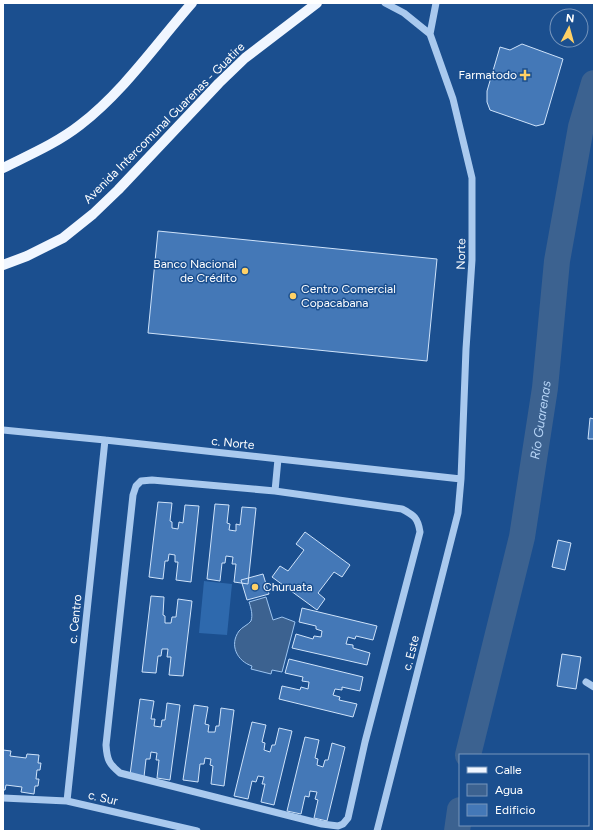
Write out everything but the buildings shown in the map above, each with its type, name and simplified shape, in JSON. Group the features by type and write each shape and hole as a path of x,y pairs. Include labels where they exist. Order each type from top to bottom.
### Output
{"main road":[{"path":"3,168 39,151 80,125 116,92 192,3"},
{"name":"Avenida Intercomunal Guarenas - Guatire","path":"3,265 28,256 63,238 93,214 245,58 317,3"}],"street":[{"path":"385,3 404,13 430,34 436,3"},
{"name":"Norte","path":"430,34 453,99 472,178 472,260 466,349 461,479"},
{"name":"c. Norte","path":"3,430 461,479"},
{"name":"c. Centro","path":"67,801 104,440"},
{"path":"275,492 278,459"},
{"name":"c. Este","path":"377,831 458,513 461,479"},
{"path":"141,480 152,480 275,492 402,509 418,522 420,532 367,734 352,804 348,818 343,824 338,826 314,822 120,773 112,766 107,757 106,745 133,495 136,486 141,480"},
{"path":"586,682 594,687"},
{"name":"c. Sur","path":"3,798 67,801 197,831"}],"shaded area":[{"path":"204,581 232,584 227,635 199,633"}],"water":[{"path":"266,597 273,620 282,617 295,622 282,672 272,670 271,674 251,669 252,666 242,660 236,652 235,647 236,636 239,631 252,619 249,602"}],"waterway":[{"name":"Río Guarenas","path":"468,754 522,537 545,388 557,261 581,127 594,83"},
{"name":"Río Guarenas","path":"457,831 459,817"}],"place":[{"name":"Farmatodo","path":"525,75"},
{"name":"Banco Nacional de Crédito","path":"245,271"},
{"name":"Centro Comercial Copacabana","path":"293,296"},
{"name":"Churuata","path":"255,587"}]}
